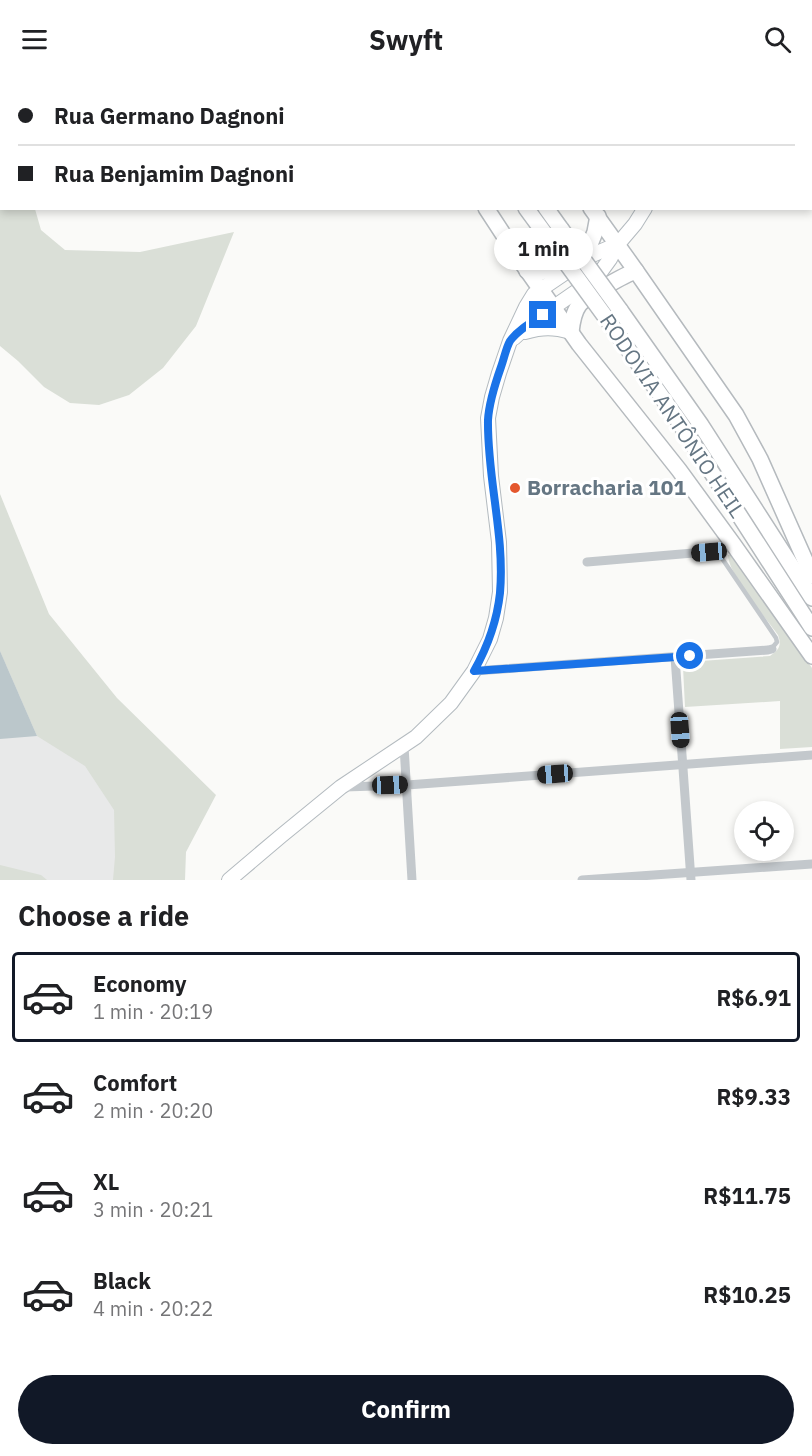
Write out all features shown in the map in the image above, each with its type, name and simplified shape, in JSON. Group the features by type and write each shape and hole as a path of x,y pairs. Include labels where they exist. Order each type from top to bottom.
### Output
{"main road":[{"path":"487,210 571,332 679,470 812,656"},
{"name":"RODOVIA ANTÔNIO HEIL","path":"527,210 674,414 812,628"},
{"name":"RODOVIA ANTÔNIO HEIL","path":"547,210 701,425 812,598"},
{"path":"527,270 539,272 552,270 591,242 595,232 594,212"},
{"path":"594,212 736,415 760,459 812,576"},
{"path":"571,332 574,313 580,303 636,271"}],"street":[{"path":"510,341 524,328 590,282 602,270 644,210"},
{"path":"229,880 341,787 404,746 428,727 451,704 474,671 490,639 500,592 499,542 491,476 488,418 492,397 510,341 534,294 590,256 618,244"},
{"path":"510,341 524,332 539,328 555,328 571,332"},
{"path":"586,562 717,551 733,544"},
{"path":"474,671 772,649"},
{"path":"675,657 691,876"},
{"path":"404,746 412,880"},
{"path":"341,787 812,755"},
{"path":"582,880 691,876 812,864"}],"lane":[{"path":"717,551 776,638 777,642 772,649"}],"shaded area":[{"path":"0,210 35,210 41,230 65,250 140,252 234,232 196,326 163,368 129,395 99,405 70,403 44,387 0,346"},
{"path":"0,494 49,614 117,698 216,795 186,852 185,880 113,880 114,810 85,766 37,736 0,651"},
{"path":"0,555 183,880 0,880"},
{"path":"728,555 735,557 812,668 812,747 780,749 780,701 685,707 683,667 687,662 770,656 780,645 778,635 748,596 734,573"},
{"path":"0,651 37,736 0,739"},
{"path":"0,865 41,875 47,880 0,880"}],"place":[{"name":"Borracharia 101","path":"515,488"}],"route":[{"path":"543,315 510,341 492,397 488,418 491,476 499,542 500,592 490,639 474,671 690,656"}]}
